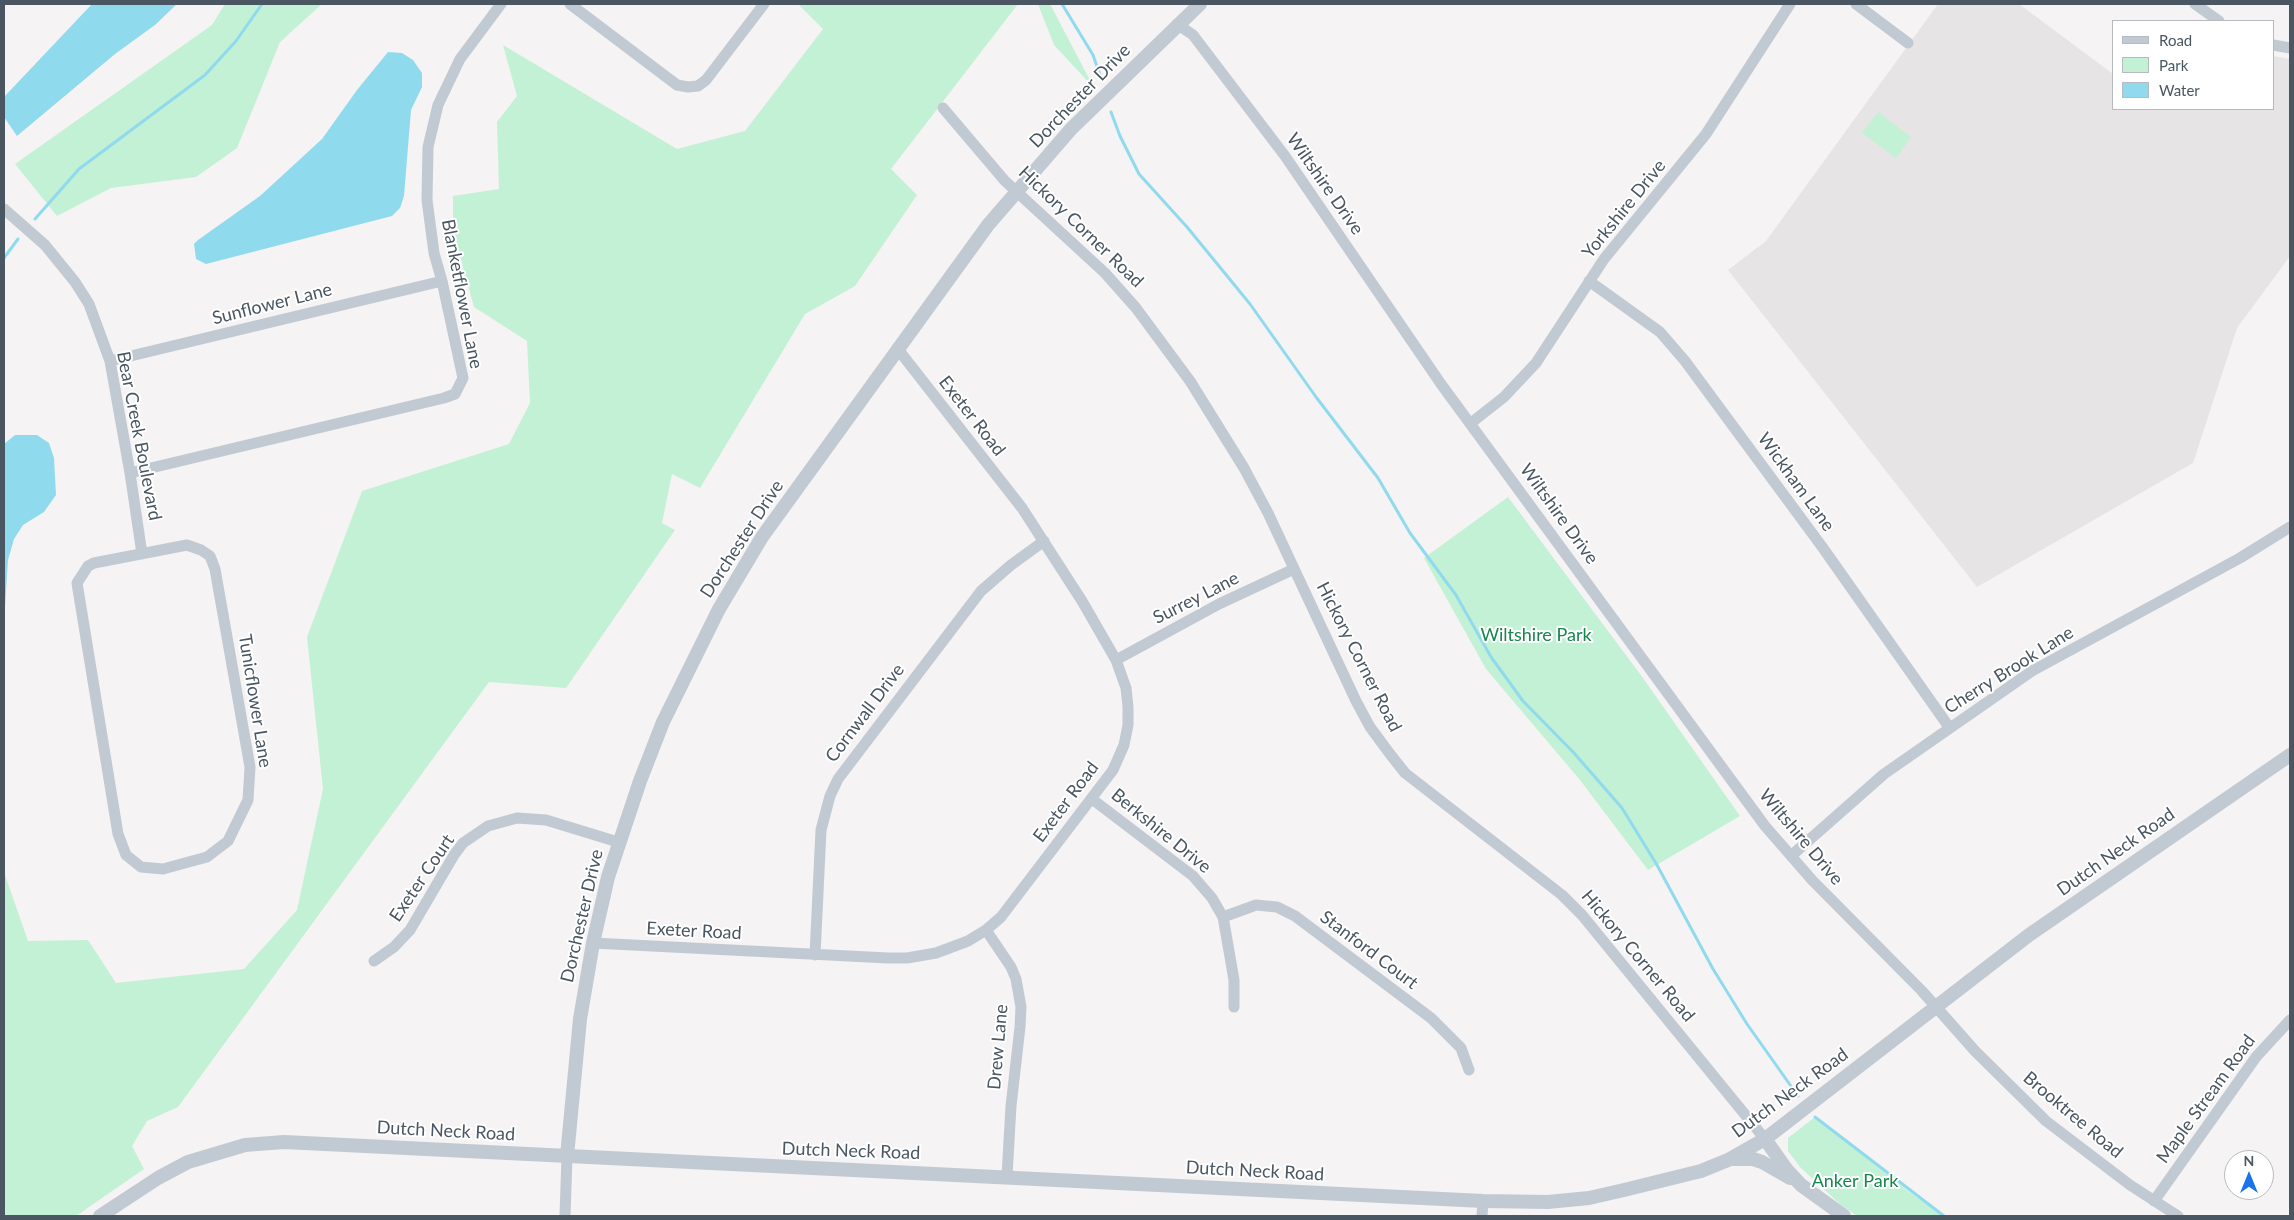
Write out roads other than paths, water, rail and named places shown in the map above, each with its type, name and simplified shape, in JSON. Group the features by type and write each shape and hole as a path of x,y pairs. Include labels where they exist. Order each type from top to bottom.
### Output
{"street":[{"name":"Blanketflower Lane","path":"130,473 455,394 463,378 434,253 427,200 428,147 438,105 460,59 501,4"},
{"path":"570,4 678,85 688,87 698,86 706,80 764,4"},
{"name":"Dorchester Drive","path":"565,1216 567,1156 579,1027 593,943 618,842 663,722 718,609 762,537 897,348 988,225 1071,128 1177,24 1200,4"},
{"name":"Yorkshire Drive","path":"1471,423 1504,397 1531,369 1613,247 1706,134 1790,4"},
{"path":"1856,4 1908,43"},
{"path":"2195,4 2218,20"},
{"name":"Wiltshire Drive","path":"1177,24 1193,35 1285,156 1387,308 1765,826 1791,856 1935,1007"},
{"path":"2274,45 2290,48"},
{"name":"Hickory Corner Road","path":"943,108 1016,191 1087,255 1136,308 1218,424 1268,513 1356,701 1370,727 1390,754 1411,777 1562,895 1582,915 1765,1139 1788,1170 1802,1185 1844,1216"},
{"name":"Bear Creek Boulevard","path":"4,209 45,245 75,282 89,304 110,361 142,554"},
{"name":"Sunflower Lane","path":"110,361 442,281"},
{"name":"Wickham Lane","path":"1589,281 1660,332 1685,361 1823,548 1949,727"},
{"name":"Exeter Road","path":"593,943 888,958 920,957 957,945 986,930 1012,904 1113,770 1124,745 1128,725 1126,688 1116,660 1082,601 1022,508 897,348"},
{"name":"Cherry Brook Lane","path":"1791,856 1884,774 2032,671 2240,558 2290,527"},
{"name":"Cornwall Drive","path":"816,955 821,830 830,796 838,779 981,591 1011,565 1044,541"},
{"name":"Tunicflower Lane","path":"187,546 201,550 210,556 215,569 250,767 248,800 228,841 207,857 163,869 141,867 126,855 118,834 77,583 88,566 142,554 187,546"},
{"name":"Surrey Lane","path":"1116,660 1219,604 1294,569"},
{"name":"Dutch Neck Road","path":"100,1216 137,1190 173,1169 214,1153 245,1145 307,1142 1483,1201 1548,1202 1589,1198 1701,1172 1728,1160 1765,1139 2029,935 2290,754"},
{"name":"Berkshire Drive","path":"1092,799 1193,876 1212,898 1223,917 1234,980 1234,1007"},
{"name":"Exeter Court","path":"374,961 394,947 410,930 463,843 488,826 517,818 546,820 618,842"},
{"name":"Stanford Court","path":"1223,917 1256,905 1277,907 1295,916 1431,1018 1461,1048 1469,1070"},
{"name":"Drew Lane","path":"986,930 1011,967 1016,979 1021,1007 1011,1106 1007,1176"},
{"name":"Brooktree Road","path":"1935,1007 1975,1052 2046,1121 2154,1201 2178,1216"},
{"name":"Maple Stream Road","path":"2154,1201 2256,1057 2290,1020"},
{"path":"1728,1160 1739,1158 1762,1162 1802,1185"},
{"path":"1482,1216 1483,1201"}],"water":[{"path":"92,4 177,4 155,25 115,54 17,136 4,117 4,97"},
{"path":"388,52 402,53 413,60 422,73 422,87 411,110 404,196 400,208 392,216 206,264 196,259 194,244 260,196 322,139 357,90"},
{"path":"15,435 37,435 49,443 54,458 56,495 44,512 23,525 14,539 8,560 4,622 4,444"}],"waterway":[{"path":"35,219 79,169 205,75 236,41 262,4"},
{"path":"1062,4 1093,55 1101,78"},
{"path":"1111,112 1120,136 1139,174 1187,227 1250,304 1316,397 1378,478 1410,533 1456,595 1491,657 1523,701 1574,753 1622,808 1657,865 1713,969 1747,1024 1798,1096"},
{"path":"4,258 18,239"},
{"path":"1815,1117 1944,1216"}],"park label":[{"name":"Wiltshire Park","path":"1536,635"},
{"name":"Anker Park","path":"1855,1181"}]}
